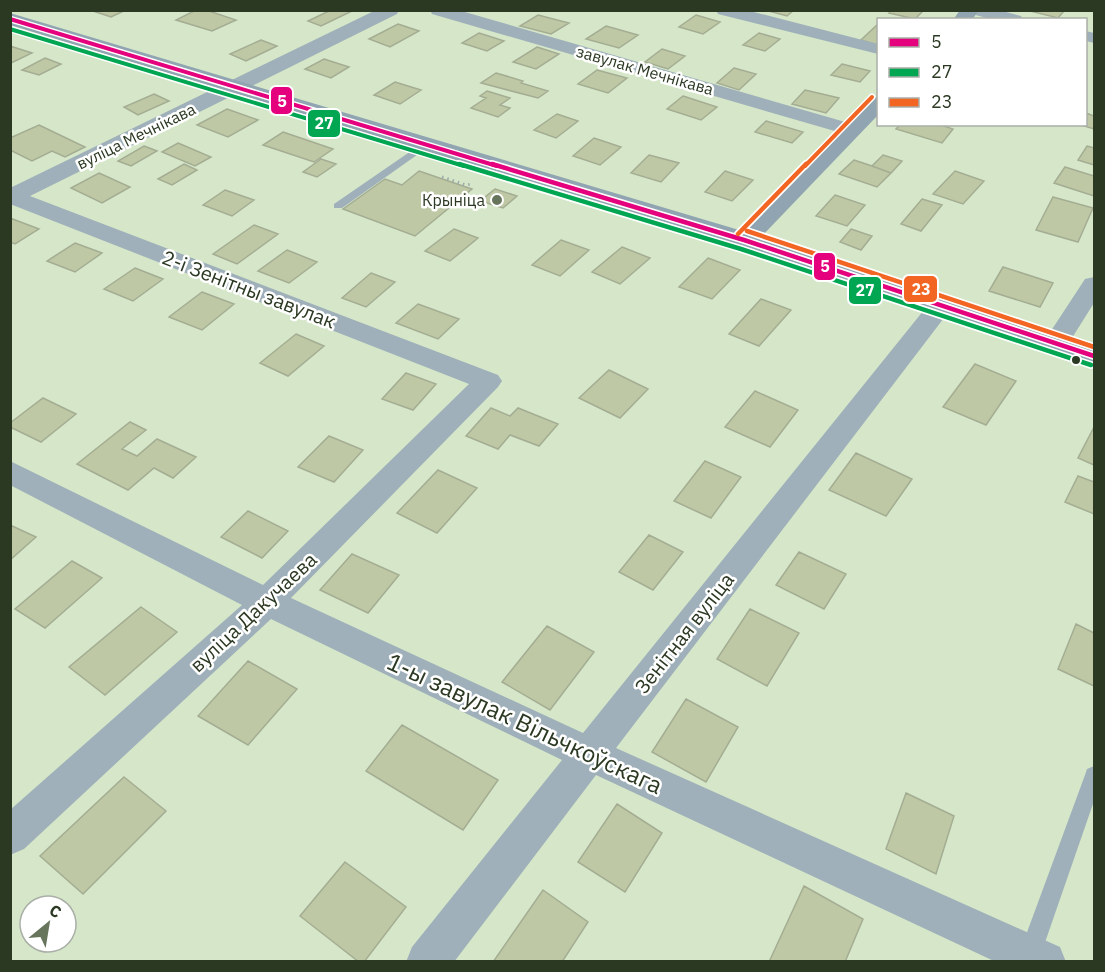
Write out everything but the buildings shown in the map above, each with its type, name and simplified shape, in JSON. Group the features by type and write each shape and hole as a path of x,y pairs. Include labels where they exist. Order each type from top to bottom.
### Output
{"main road":[{"path":"10,19 744,240 1095,356"},
{"path":"744,240 877,106"}],"street":[{"name":"вуліца Мечнікава","path":"11,197 391,10"},
{"name":"завулак Мечнікава","path":"438,10 852,130"},
{"path":"724,10 877,49"},
{"path":"978,10 1008,18"},
{"name":"2-і Зенітны завулак","path":"11,197 488,381"},
{"path":"1056,343 1095,284"},
{"name":"Зенітная вуліца","path":"428,962 941,305"},
{"name":"вуліца Дакучаева","path":"10,836 267,602 488,381"},
{"name":"1-ы завулак Вільчкоўскага","path":"10,472 267,602 589,754 1037,958"}],"lane":[{"path":"338,206 427,144"},
{"path":"1037,958 1095,775"}],"transit line":[{"name":"5","path":"10,19 744,240 1094,356"},
{"name":"27","path":"10,29 741,249 1091,365"},
{"name":"23","path":"738,234 872,97"},
{"name":"23","path":"747,231 1094,347"}],"place":[{"name":"Крыніца","path":"497,200"}]}
